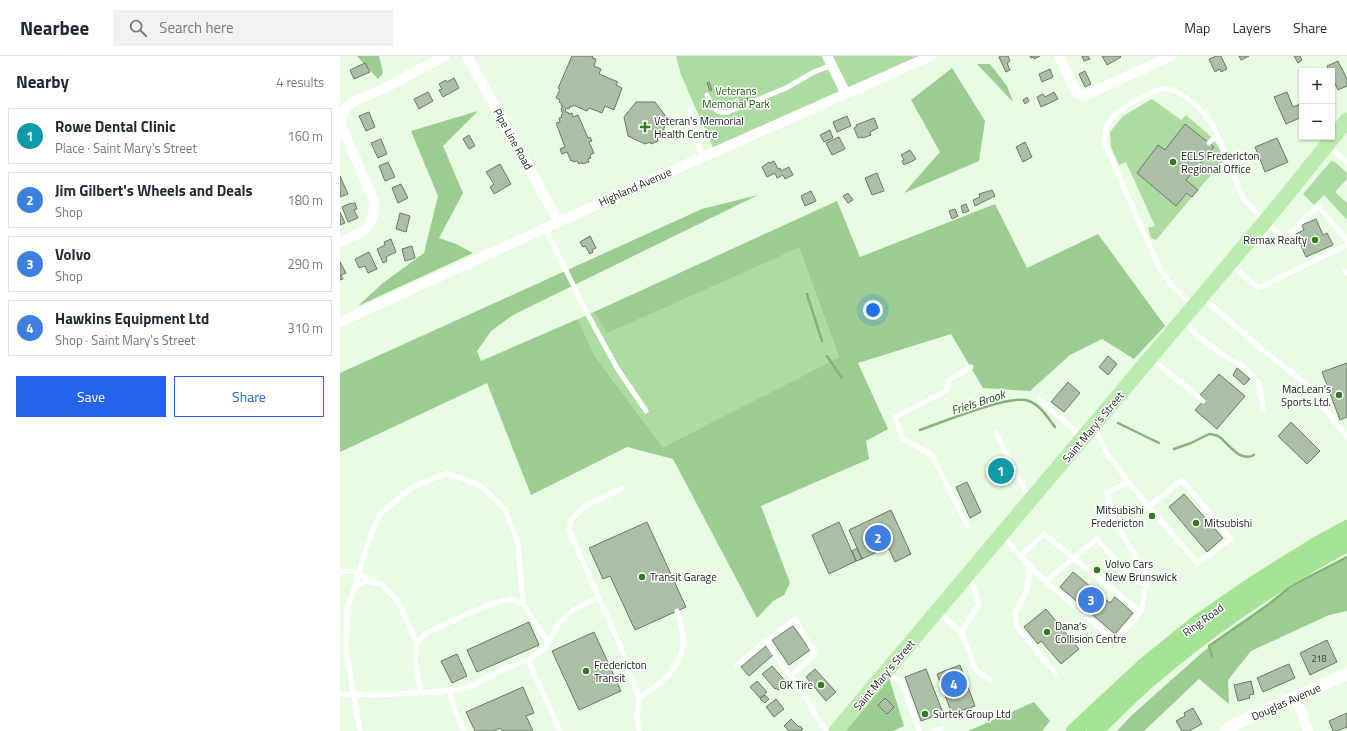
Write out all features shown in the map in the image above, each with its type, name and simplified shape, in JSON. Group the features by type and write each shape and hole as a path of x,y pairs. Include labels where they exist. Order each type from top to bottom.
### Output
{"highway":[{"name":"Ring Road","path":"1074,731 1144,666 1197,623 1252,585 1316,545 1347,528"},
{"name":"Ring Road","path":"1095,731 1150,679 1209,631 1261,594 1347,544"}],"main road":[{"name":"Saint Mary's Street","path":"836,731 938,612 1266,220 1347,120"}],"street":[{"path":"340,242 359,234 367,228 372,219 374,210 374,201 341,125 342,116 346,108 352,102 383,89 445,56"},
{"name":"Pipe Line Road","path":"467,56 559,222"},
{"name":"Highland Avenue","path":"340,322 631,189 931,56"},
{"path":"1059,56 1076,92 1084,96 1171,56"},
{"path":"830,61 846,94"},
{"name":"Douglas Avenue","path":"1226,731 1242,722 1347,674"},
{"path":"1296,697 1308,731"}],"lane":[{"path":"707,95 711,106 716,111 728,112 786,88 830,61"},
{"path":"1347,240 1318,206 1284,239 1244,200 1209,118 1203,111 1179,92 1166,88 1158,89 1124,107 1112,119 1105,133 1104,142 1107,151 1165,277 1174,288 1197,301 1305,383 1347,437"},
{"path":"690,110 694,137 703,157"},
{"path":"1209,143 1217,135"},
{"path":"1327,144 1347,162"},
{"path":"545,228 588,315 614,362 646,411"},
{"path":"1230,263 1258,288 1347,245"},
{"path":"1182,319 1198,336 1226,357 1243,366 1259,382 1263,409"},
{"path":"1150,358 1203,401"},
{"path":"968,527 932,456 903,439 895,417 946,391 949,380 970,366"},
{"path":"1040,400 1083,438"},
{"path":"1094,425 1107,454 1148,507 1197,563 1232,539 1182,480 1148,507"},
{"path":"996,433 1030,501"},
{"path":"360,731 346,651 347,608 355,587 368,542 380,514 412,488 446,473 481,486 505,509 518,543 523,604 548,642"},
{"path":"1002,534 1030,566 1115,641 1141,612 1148,577 1111,515 1107,493 1128,482"},
{"path":"623,488 585,506 571,520 569,530 619,643 639,698 637,717 639,731"},
{"path":"1021,556 1044,534 1141,612"},
{"path":"1046,581 1097,538 1133,580 1147,585"},
{"path":"1030,566 1026,591 1016,613 1017,627 1056,674"},
{"path":"340,572 352,571 381,584 398,601 417,643 415,659 421,693"},
{"path":"960,632 979,605 970,572"},
{"path":"355,587 365,581 381,584"},
{"path":"340,694 376,695 421,693 467,688 506,668 528,660 545,648 558,624 568,614 598,597"},
{"path":"417,643 426,634 490,604 511,599 523,604"},
{"path":"639,698 662,682 678,662 683,645 682,629 677,611"},
{"path":"938,612 960,632 976,670 990,680"},
{"path":"737,665 795,619 815,654 791,676"},
{"path":"766,641 791,676 802,688 816,716 827,731"},
{"path":"528,660 560,731"},
{"path":"886,671 902,683 919,731"},
{"path":"450,690 453,705 464,731"},
{"path":"934,731 942,728"}],"green space":[{"path":"357,56 379,56 383,73 378,79"},
{"name":"Veterans Memorial Park","path":"676,56 931,56 715,152 681,75"},
{"path":"977,64 990,64 1007,86 1013,102"},
{"path":"952,68 985,121 979,161 904,193 940,152 911,100"},
{"path":"1152,99 1181,120 1186,115 1209,135 1218,147 1223,161 1198,190 1186,180 1214,147 1185,124 1165,150 1158,146 1137,173 1176,206 1187,193 1192,197 1156,240 1151,238 1148,228 1155,226 1126,162 1119,165 1111,147 1110,132 1123,116"},
{"path":"478,111 443,146 463,193 439,238 456,244 473,253 358,306 383,283 424,253 438,196 411,131"},
{"path":"1331,161 1335,162 1347,173 1347,179 1335,192 1347,203 1347,220 1324,195 1314,205 1303,194"},
{"path":"758,195 513,315 491,331 477,351 481,361 578,319 595,356 663,447 839,357 799,248 607,333 594,312 837,201 860,257 995,204 1027,268 1098,234 1165,326 1134,359 1102,339 1070,355 1030,391 983,388 951,334 858,363 888,429 866,441 869,459 761,506 790,583 784,595 773,601 757,618 673,459 627,447 531,495 487,383 340,452 340,373 702,209"},
{"path":"799,248 839,357 663,447 595,356 578,319 594,312 607,332"},
{"path":"1347,557 1347,611 1329,615 1251,651 1228,680 1229,704 1199,679 1144,731 1117,731 1132,715 1204,651 1269,604 1291,586"},
{"path":"887,671 904,726 893,731 836,731"},
{"path":"1034,702 1050,721 1042,731 968,731"}],"building":[{"path":"572,56 593,56 592,58 596,59 594,66 601,69 599,74 618,82 616,85 622,88 614,110 605,106 602,113 589,108 587,111 573,105 572,107 570,106 569,109 566,108 565,110 567,113 572,113 573,117 578,115 588,138 590,137 592,141 589,142 594,153 590,155 591,158 588,159 589,162 582,164 582,162 579,164 577,161 571,161 567,152 562,154 560,149 565,147 556,123 560,122 559,118 562,117 561,115 563,114 561,110 563,106 561,106 562,104 559,102 560,100 556,98 560,89 558,88"},
{"path":"1008,56 1010,61 1007,63 1010,70 1006,72 999,57"},
{"path":"1030,56 1040,56 1034,59 1034,57 1031,58"},
{"path":"1082,56 1088,56 1090,59 1084,61"},
{"path":"1102,56 1120,56 1121,57 1107,65"},
{"path":"1221,56 1227,69 1221,72 1220,69 1215,72 1209,59"},
{"path":"1239,56 1249,56 1241,60"},
{"path":"1294,56 1300,56 1302,60 1298,63"},
{"path":"1338,61 1347,79 1347,86 1338,90 1335,84 1335,68 1328,68 1327,66"},
{"path":"365,63 370,72 354,79 350,70"},
{"path":"1050,69 1053,77 1042,82 1039,74"},
{"path":"1085,71 1091,84 1085,87 1079,74"},
{"path":"454,78 459,88 443,97 439,90 442,89 439,84"},
{"path":"709,82 712,90 710,91 707,83"},
{"path":"428,92 433,101 419,109 414,99"},
{"path":"1054,92 1058,99 1041,107 1037,97 1043,94 1045,97"},
{"path":"1287,92 1293,107 1299,104 1299,118 1286,124 1274,97"},
{"path":"1027,97 1029,101 1025,104 1023,100"},
{"path":"748,98 748,100 740,103 739,101"},
{"name":"Veteran's Memorial Health Centre","path":"636,102 655,102 667,118 662,136 657,138 658,141 651,144 650,142 645,144 628,136 624,117"},
{"path":"369,112 375,127 366,131 359,116"},
{"path":"847,116 851,126 837,132 833,122"},
{"path":"874,118 878,128 870,132 871,135 858,138 854,128 857,126 856,125"},
{"name":"ECLS Fredericton Regional Office","path":"1185,124 1214,147 1186,180 1198,190 1192,197 1187,193 1176,206 1137,173 1158,145 1165,150"},
{"path":"830,130 833,138 824,142 820,135"},
{"path":"469,135 475,146 469,149 463,139"},
{"path":"839,137 845,149 832,155 826,143"},
{"path":"1277,138 1288,162 1265,172 1255,147"},
{"path":"381,139 387,154 378,158 371,143"},
{"path":"1025,142 1032,157 1023,162 1016,147"},
{"path":"910,150 916,159 904,165 902,161 904,160 901,155"},
{"path":"774,161 778,169 780,168 781,171 789,167 793,175 785,179 783,175 777,178 775,173 767,177 762,167 769,162"},
{"path":"388,162 395,177 385,181 379,166"},
{"path":"500,164 511,184 494,194 490,187 494,184 486,172"},
{"path":"877,173 884,191 872,195 865,178"},
{"path":"340,176 348,194 340,197"},
{"path":"401,184 408,198 398,203 392,188"},
{"path":"992,190 995,196 975,206 973,200 980,197 979,194"},
{"path":"811,191 816,201 805,206 801,196"},
{"path":"848,193 853,200 848,203 843,196"},
{"path":"355,203 357,209 354,210 358,218 348,222 342,207"},
{"path":"966,204 969,211 963,213 961,206"},
{"path":"955,209 958,216 952,219 949,211"},
{"path":"340,212 345,223 340,225"},
{"path":"400,213 410,216 406,232 396,229"},
{"name":"Remax Realty","path":"1316,219 1323,235 1327,233 1333,245 1306,257 1296,234 1304,230 1302,225"},
{"path":"590,236 596,248 592,250 593,252 590,254 585,246 583,247 580,242"},
{"path":"391,239 396,252 386,257 387,261 383,263 377,249 385,245 384,242"},
{"path":"412,246 415,258 405,261 402,249"},
{"path":"369,252 377,269 368,273 365,266 359,268 355,259"},
{"path":"340,262 346,273 341,275 343,279 340,280"},
{"path":"1108,356 1117,364 1108,375 1099,367"},
{"name":"MacLean's Sports Ltd.","path":"1347,363 1347,417 1340,420 1322,372"},
{"path":"1237,368 1250,379 1244,385 1233,375"},
{"path":"1219,374 1245,396 1217,429 1195,410 1205,399 1200,395"},
{"path":"1068,382 1080,393 1064,412 1051,402"},
{"path":"1291,422 1320,451 1307,464 1278,436"},
{"path":"1004,459 1013,477 997,484 988,466 996,460 997,462"},
{"path":"967,482 981,512 970,518 956,487"},
{"name":"Mitsubishi","path":"1184,494 1223,538 1207,552 1169,507"},
{"path":"891,510 911,554 895,562 888,547 862,559 849,530"},
{"name":"Transit Garage","path":"647,522 686,607 635,630 610,576 603,579 589,548"},
{"path":"839,522 856,561 829,574 812,535"},
{"path":"857,548 862,559 856,561 852,551"},
{"path":"1073,572 1110,603 1115,597 1133,613 1115,634 1060,587"},
{"name":"Dana's Collision Centre","path":"1046,609 1079,649 1061,664 1041,641 1038,644 1024,627"},
{"path":"529,622 539,645 477,672 467,650"},
{"path":"793,626 810,650 789,665 772,640"},
{"name":"Fredericton Transit","path":"594,632 621,691 579,710 552,651"},
{"path":"1327,640 1337,662 1310,675 1300,653"},
{"path":"766,646 773,655 749,676 741,667"},
{"path":"457,654 467,676 452,683 441,661"},
{"path":"1289,664 1295,678 1263,692 1257,678"},
{"path":"960,665 975,706 952,714 937,674"},
{"path":"772,666 787,683 778,690 776,688 775,689 762,674"},
{"name":"OK Tire","path":"815,669 836,692 826,701 806,677"},
{"path":"926,669 943,713 921,721 905,677"},
{"path":"757,681 767,692 760,698 750,687"},
{"path":"1251,681 1254,694 1249,695 1250,698 1238,701 1234,685"},
{"path":"523,687 534,713 526,716 533,731 502,731 500,728 494,731 475,731 466,712"},
{"path":"765,695 769,699 765,703 760,699"},
{"path":"885,698 894,707 887,714 878,705"},
{"path":"776,699 784,709 774,717 766,707"},
{"path":"1193,708 1202,724 1189,731 1182,731 1176,721 1185,716 1184,713"},
{"path":"1347,713 1347,727 1333,731 1329,721"},
{"path":"791,719 803,729 801,730 802,731 789,731 784,726"}],"waterway":[{"name":"Friels Brook","path":"807,294 822,341"},
{"name":"Friels Brook","path":"827,356 842,378"},
{"name":"Friels Brook","path":"920,430 992,405 1020,400 1029,401 1037,405 1055,427"},
{"name":"Friels Brook","path":"1118,423 1159,443"},
{"name":"Friels Brook","path":"1174,449 1210,434 1218,436 1239,454 1249,457 1254,455"},
{"path":"1212,657 1209,646 1269,604 1291,586 1347,557"}],"place":[{"name":"Veteran's Memorial Health Centre","path":"645,127"},
{"name":"ECLS Fredericton Regional Office","path":"1173,162"},
{"name":"Remax Realty","path":"1315,240"},
{"name":"MacLean's Sports Ltd.","path":"1339,395"},
{"name":"Rowe Dental Clinic","path":"1001,471"},
{"name":"Mitsubishi Fredericton","path":"1152,516"},
{"name":"Mitsubishi","path":"1196,523"},
{"name":"Jim Gilbert's Wheels and Deals","path":"878,538"},
{"name":"Volvo Cars New Brunswick","path":"1097,570"},
{"name":"Transit Garage","path":"642,577"},
{"name":"Volvo","path":"1091,600"},
{"name":"Dana's Collision Centre","path":"1047,632"},
{"name":"Fredericton Transit","path":"586,671"},
{"name":"Hawkins Equipment Ltd","path":"954,684"},
{"name":"OK Tire","path":"821,685"},
{"name":"Surtek Group Ltd","path":"925,714"}]}
